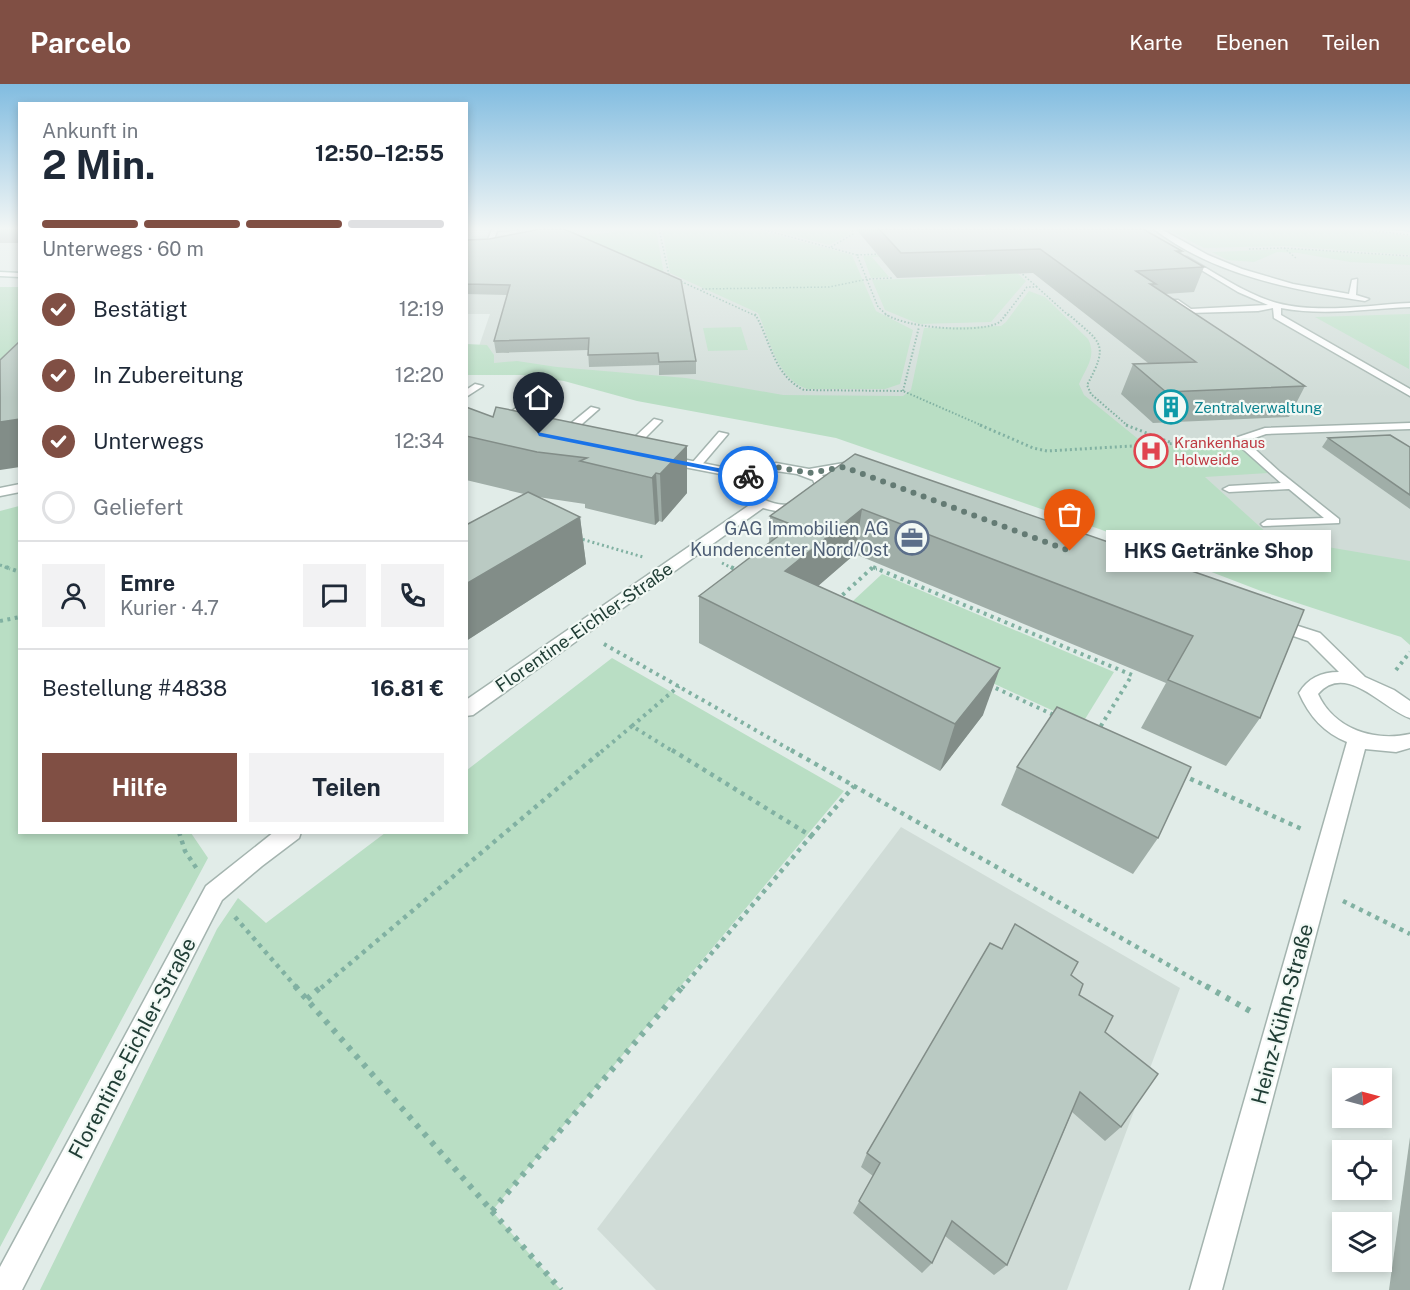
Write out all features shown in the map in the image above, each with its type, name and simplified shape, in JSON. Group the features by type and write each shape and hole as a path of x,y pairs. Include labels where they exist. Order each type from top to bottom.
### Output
{"street":[{"path":"493,424 519,430"},
{"path":"632,453 748,476"},
{"path":"809,473 823,484 820,498 812,504 787,508 760,504 745,494 743,488 748,476 776,467 809,473 844,467 866,475"},
{"path":"0,492 18,488"},
{"name":"Florentine-Eichler-Straße","path":"468,709 760,504"},
{"path":"1258,618 1314,637 1359,681"},
{"path":"1410,711 1381,689 1359,681 1324,678 1313,684 1308,693 1311,704 1321,717 1358,738 1394,745 1410,741"},
{"name":"Heinz-Kühn-Straße","path":"1206,1290 1358,738"},
{"name":"Florentine-Eichler-Straße","path":"5,1290 214,893 288,834"}],"lane":[{"path":"1232,285 1277,305 1302,308 1408,305"},
{"path":"1301,285 1352,297 1408,305"},
{"path":"1352,297 1354,285"},
{"path":"1170,299 1189,311 1258,309 1277,305"},
{"path":"1277,305 1277,316 1410,393"},
{"path":"468,393 478,386"},
{"path":"493,424 537,396"},
{"path":"560,438 594,409"},
{"path":"632,453 657,421"},
{"path":"1268,524 1335,521 1239,440 1265,431 1410,426"},
{"path":"696,465 723,434"},
{"path":"1229,489 1291,486"}],"path":[{"path":"691,285 756,314 779,371 796,388 903,391 1034,448 1047,451 1239,440"},
{"path":"699,289 837,285"},
{"path":"870,285 880,311 919,327 996,324 1001,321 1026,287 1037,287 1097,340 1102,348 1102,357 1087,385 1091,394 1130,428 1176,444"},
{"path":"903,391 919,327"},
{"path":"571,536 636,553"},
{"path":"694,550 746,574"},
{"path":"0,566 18,571"},
{"path":"834,603 873,567 1132,675 1096,735"},
{"path":"0,621 18,617"},
{"path":"580,630 1278,1027"},
{"path":"988,685 1064,720"},
{"path":"307,999 679,686"},
{"path":"632,726 811,836"},
{"path":"1180,774 1329,842"},
{"path":"492,1211 854,786"},
{"path":"180,834 185,851 214,893 561,1290"},
{"path":"1316,888 1410,934"}],"shaded area":[{"name":"Krankenhaus Holweide","path":"468,285 1410,285 1410,630 1259,570 804,427 564,380 468,367 477,352 490,314 468,314"},
{"path":"901,827 1180,988 1067,1290 656,1290 597,1229"}],"green space":[{"path":"697,285 865,285 876,311 913,330 900,384 885,389 807,389 797,384 781,368 758,313"},
{"path":"874,285 1022,285 991,322 919,324 885,310"},
{"path":"0,287 18,287 18,388 0,409"},
{"path":"1029,291 1045,297 1088,339 1091,356 1079,384 1084,395 1148,447 1239,444 1268,473 1205,477 1280,545 1304,543 1410,561 1410,645 1401,637 1261,591 1102,530 836,438 637,401 564,381 522,375 468,375 468,344 487,345 494,355 494,363 517,361 557,367 686,378 783,395 903,396 911,390 924,328 1001,326"},
{"path":"1410,314 1409,369 1315,317"},
{"path":"741,327 748,350 708,351 703,328"},
{"path":"18,506 18,834 192,834 208,858 0,1247 0,511"},
{"path":"882,574 1114,672 1082,724 840,613"},
{"path":"612,658 844,791 492,1211 561,1290 40,1290 217,929 238,898 266,923 384,834 468,834 468,769"}],"building":[{"path":"510,285 682,285 696,361 659,362 658,353 588,355 589,338 494,341"},
{"path":"1090,285 1152,285 1305,386 1166,392 1133,364 1196,362"},
{"path":"18,343 18,419 0,422 0,360"},
{"path":"496,407 687,446 660,474 656,473 652,478 580,461 587,458 537,452 468,436 468,408 493,417"},
{"path":"1390,435 1410,447 1410,495 1328,438"},
{"path":"855,454 1304,610 1260,718 1168,680 1193,636 862,509 785,571 1000,668 955,724 699,596 793,525 770,516"},
{"path":"528,492 580,517 468,583 468,524"},
{"path":"1057,707 1191,767 1158,838 1017,767"},
{"path":"1015,924 1078,962 1071,975 1083,984 1079,995 1113,1016 1105,1032 1158,1074 1121,1127 1080,1092 1007,1265 952,1221 932,1263 859,1201 880,1163 867,1153 990,943 1002,949"}],"way so far":[{"path":"748,476 776,467 799,469 809,473 844,467 1070,551"}],"place":[{"name":"Zentralverwaltung","path":"1171,407"},
{"name":"Krankenhaus Holweide","path":"1151,451"},
{"name":"GAG Immobilien AG Kundencenter Nord/Ost","path":"912,538"},
{"name":"HKS Getränke Shop","path":"1070,551"}],"route":[{"path":"539,434 748,476"}]}
